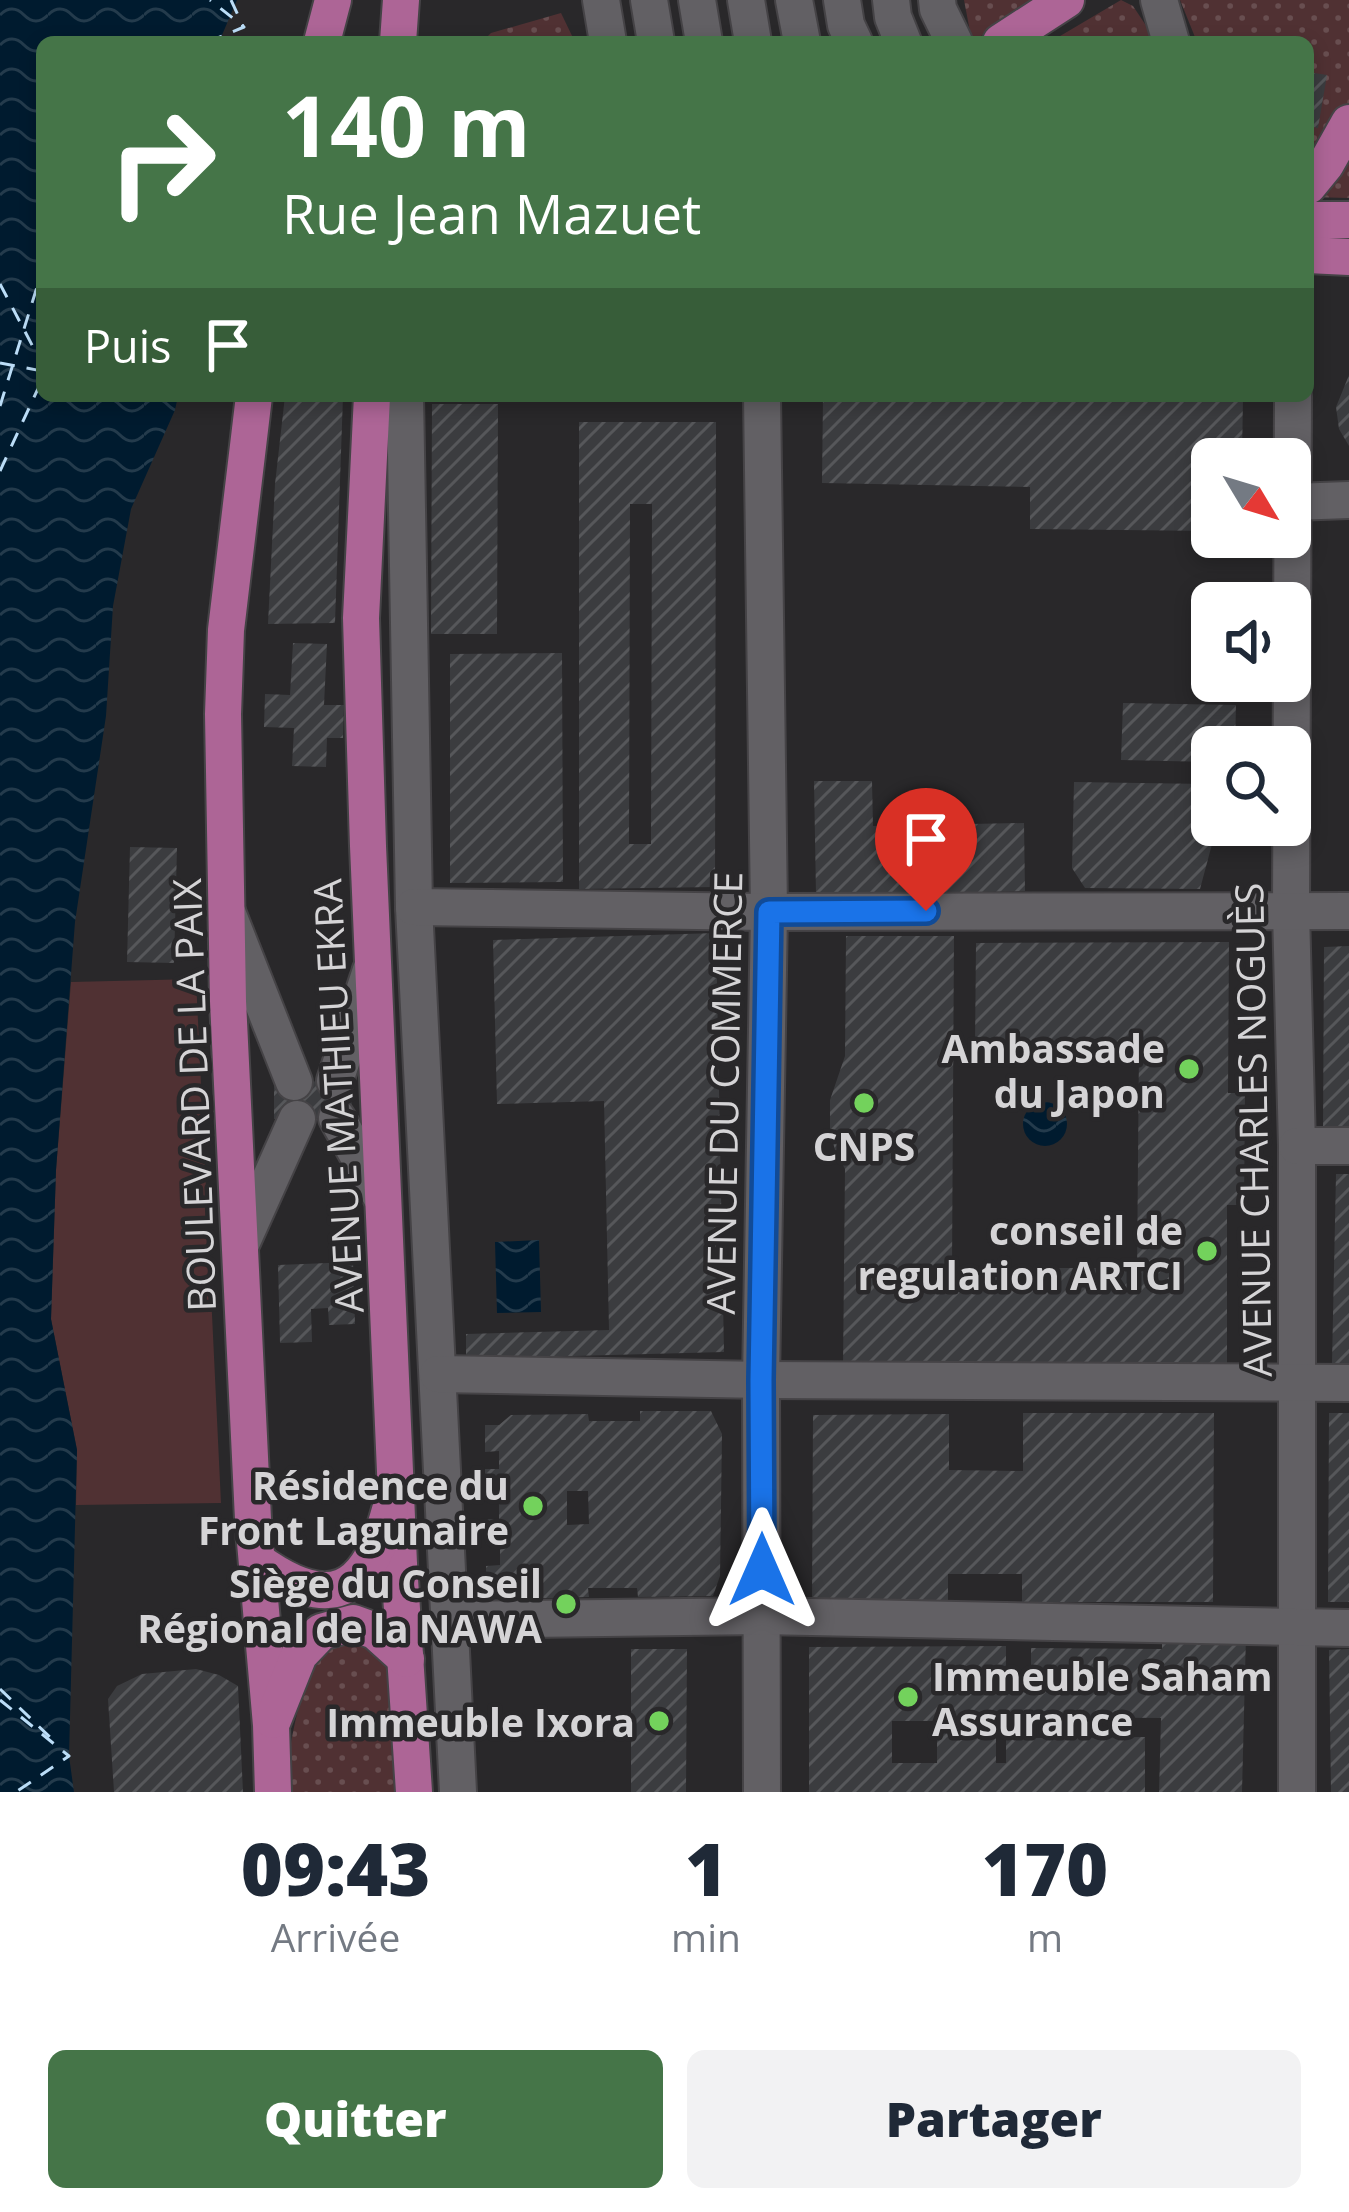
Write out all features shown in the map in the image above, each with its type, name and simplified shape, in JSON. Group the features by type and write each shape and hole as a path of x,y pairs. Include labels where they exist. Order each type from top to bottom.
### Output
{"main road":[{"path":"324,36 333,0"},
{"path":"398,36 401,0"},
{"path":"1010,36 1066,0"},
{"path":"1314,179 1349,123"},
{"path":"1314,220 1349,220"},
{"path":"1314,255 1349,257"},
{"name":"BOULEVARD DE LA PAIX","path":"253,402 226,630 223,713 228,1001 272,1792"},
{"name":"AVENUE MATHIEU EKRA","path":"372,402 361,618 383,1200 414,1792"},
{"path":"257,1561 307,1588 324,1593 340,1588 367,1567 383,1535 396,1487"},
{"path":"271,1725 299,1655 321,1632 352,1623 375,1630 406,1659"}],"street":[{"path":"601,0 607,36"},
{"path":"649,0 655,36"},
{"path":"697,0 703,36"},
{"path":"746,0 752,36"},
{"path":"794,0 801,36"},
{"path":"842,0 851,36"},
{"path":"891,0 901,36"},
{"path":"937,0 951,36"},
{"path":"1159,0 1169,36"},
{"path":"405,402 414,907 458,1792"},
{"name":"AVENUE DU COMMERCE","path":"762,402 769,912 761,1380 762,1792"},
{"name":"AVENUE CHARLES NOGUÈS","path":"1293,402 1293,438"},
{"path":"1311,501 1349,500"},
{"name":"AVENUE CHARLES NOGUÈS","path":"1293,558 1298,1792"},
{"path":"368,846 412,847"},
{"path":"414,907 1349,911"},
{"path":"226,909 296,1101 241,1244"},
{"path":"335,1081 373,963"},
{"path":"337,1118 383,1200"},
{"path":"1297,1146 1349,1146"},
{"path":"386,1259 431,1261"},
{"path":"438,1374 1349,1383"},
{"path":"451,1620 762,1616 1349,1628"}],"shaded area":[{"path":"964,0 1036,0 981,36 971,36"},
{"path":"1121,0 1133,6 1153,36 1060,36"},
{"path":"1180,0 1349,0 1349,198 1314,197 1314,36 1195,36"},
{"path":"561,13 572,36 488,36"},
{"path":"196,979 221,1503 76,1505 77,1450 51,1319 56,1170 71,982"},
{"path":"341,1633 380,1652 394,1686 398,1792 287,1792 292,1740 307,1682 322,1649"}],"water":[{"path":"0,0 237,0 222,36 36,36 36,402 177,402 131,509 113,606 106,716 75,922 56,1170 51,1319 77,1450 69,1756 74,1792 0,1792"},
{"path":"1045,1102 1061,1108 1067,1124 1061,1140 1045,1146 1029,1140 1023,1124 1029,1108"},
{"path":"539,1240 541,1312 497,1313 495,1242"}],"building":[{"path":"1314,73 1327,75 1318,128 1314,127"},
{"path":"1349,375 1349,446 1339,429 1336,407"},
{"path":"284,402 343,402 335,623 268,624"},
{"path":"823,402 1243,402 1242,438 1191,438 1191,531 1030,529 1030,487 822,483"},
{"path":"432,404 498,404 497,634 431,634"},
{"path":"579,422 716,422 715,887 579,889","holes":["630,504 652,504 651,844 629,844"]},
{"path":"293,643 327,644 324,705 344,705 343,738 327,738 326,767 292,766 294,728 264,727 265,694 290,695"},
{"path":"562,653 563,882 450,883 450,654"},
{"path":"1123,703 1236,705 1236,726 1191,726 1191,762 1121,760"},
{"path":"814,781 872,781 873,826 1024,823 1025,891 816,895"},
{"path":"1074,782 1191,784 1191,846 1212,846 1200,889 1085,888 1072,868"},
{"path":"130,847 177,848 174,963 127,962"},
{"path":"716,933 724,1352 466,1359 466,1334 609,1330 604,1101 497,1104 493,940"},
{"path":"846,936 954,936 952,1268 1129,1268 1137,1273 1139,1046 975,1046 976,943 1229,942 1228,1093 1245,1093 1244,1205 1227,1205 1227,1367 843,1368 845,1169 830,1131 830,1100 845,1056"},
{"path":"1349,946 1349,1131 1323,1131 1324,947"},
{"path":"351,1080 352,1117 274,1119 274,1083"},
{"path":"1336,1174 1349,1174 1349,1363 1332,1363"},
{"path":"353,1262 355,1324 329,1325 328,1308 311,1309 312,1342 280,1343 278,1265"},
{"path":"640,1411 711,1411 722,1434 720,1576 713,1596 638,1597 637,1588 588,1588 589,1597 513,1599 500,1584 486,1584 486,1566 500,1565 500,1544 486,1544 486,1519 499,1519 499,1492 485,1493 485,1469 499,1469 499,1451 485,1452 485,1425 499,1425 511,1415 588,1414 589,1421 640,1421","holes":["567,1491 588,1491 589,1524 567,1525"]},
{"path":"1023,1413 1214,1413 1213,1602 1022,1602 1022,1574 948,1574 948,1605 812,1605 813,1415 949,1414 949,1470 1023,1471"},
{"path":"1329,1413 1349,1413 1349,1602 1328,1602"},
{"path":"1162,1633 1246,1635 1242,1792 1159,1792 1161,1718 1030,1717 1030,1738 1145,1737 1145,1792 809,1792 809,1647 1006,1646 1006,1675 1031,1675 1031,1648 1162,1649","holes":["996,1720 1006,1720 1006,1763 996,1763","892,1721 937,1721 937,1763 892,1763"]},
{"name":"Immeuble Ixora","path":"631,1649 687,1649 686,1792 631,1792"},
{"path":"1349,1649 1349,1792 1331,1792 1329,1650"},
{"path":"196,1669 238,1686 243,1792 114,1792 108,1699 117,1686 142,1674"}],"ferry route":[{"path":"210,0 244,27 222,36"},
{"path":"231,0 243,26"},
{"path":"0,284 36,353"},
{"path":"0,406 36,290"},
{"path":"0,363 36,370"},
{"path":"0,471 36,393"},
{"path":"0,1689 55,1742"},
{"path":"0,1700 69,1756 16,1792"}],"place":[{"name":"Ambassade du Japon","path":"1189,1069"},
{"name":"CNPS","path":"864,1103"},
{"name":"conseil de regulation ARTCI","path":"1207,1251"},
{"name":"Résidence du Front Lagunaire","path":"533,1506"},
{"name":"Siège du Conseil Régional de la NAWA","path":"566,1604"},
{"name":"Immeuble Saham Assurance","path":"908,1697"},
{"name":"Immeuble Ixora","path":"659,1721"}],"route":[{"path":"762,1570 769,912 926,911"}]}
